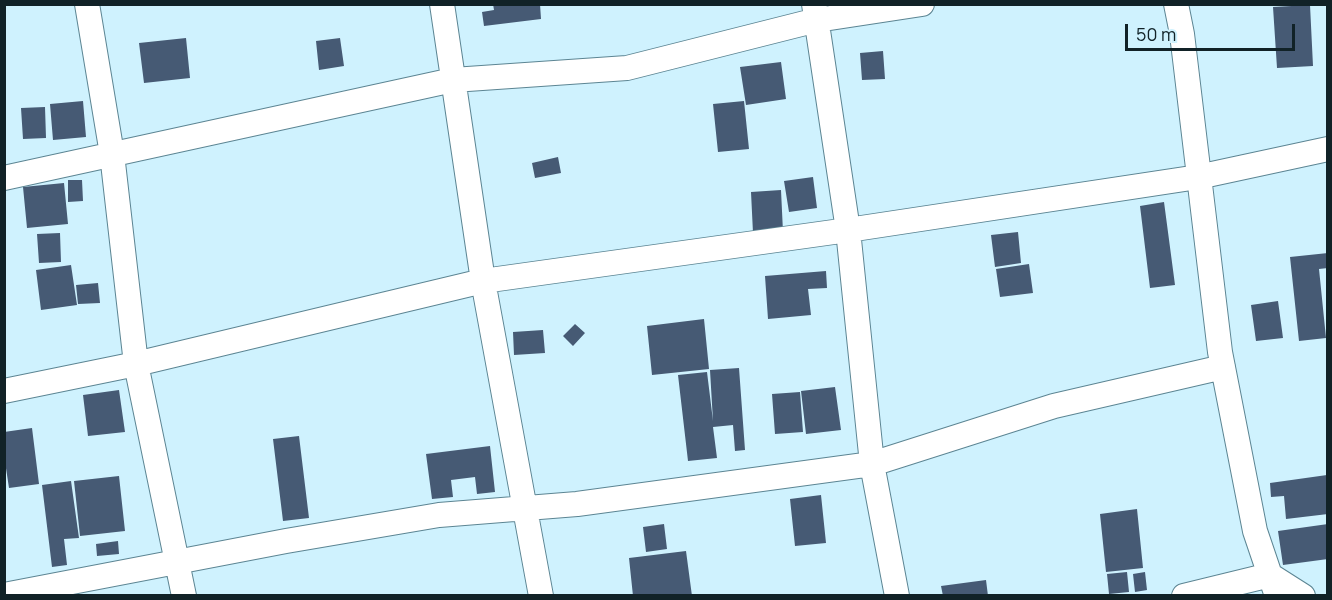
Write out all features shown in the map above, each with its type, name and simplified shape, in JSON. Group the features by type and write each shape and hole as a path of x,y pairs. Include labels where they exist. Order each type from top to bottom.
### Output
{"street":[{"path":"87,4 112,154 136,364 184,596"},
{"path":"442,4 483,281 541,596"},
{"path":"4,178 453,80 627,68 816,12 922,4"},
{"path":"1176,4 1182,34 1222,367 1255,531 1274,585"},
{"path":"816,12 848,230 872,464 897,596"},
{"path":"4,391 136,364 483,281 848,230 1198,177 1328,149"},
{"path":"4,596 439,515 577,504 872,464 1054,406 1222,367"},
{"path":"1184,596 1274,585 1303,596"}],"building":[{"path":"493,4 540,4 541,19 484,26 482,12 494,10"},
{"path":"1310,5 1313,66 1277,68 1273,7"},
{"path":"186,38 190,78 144,83 139,43"},
{"path":"340,38 344,66 319,70 316,41"},
{"path":"883,51 885,79 862,80 860,53"},
{"path":"781,62 786,99 746,105 740,67"},
{"path":"83,101 86,137 53,140 50,104"},
{"path":"744,101 749,149 718,152 713,104"},
{"path":"45,107 46,138 23,139 21,108"},
{"path":"558,157 561,173 535,178 532,163"},
{"path":"813,177 817,208 789,212 784,181"},
{"path":"68,180 82,180 83,201 68,202"},
{"path":"64,183 68,224 27,228 23,187"},
{"path":"781,190 783,232 753,233 751,192"},
{"path":"1164,202 1175,285 1150,288 1140,206"},
{"path":"1018,232 1021,263 995,267 991,235"},
{"path":"60,233 61,262 39,263 37,234"},
{"path":"1328,253 1328,268 1319,269 1326,338 1299,341 1290,257"},
{"path":"1029,264 1033,293 1000,297 996,269"},
{"path":"71,265 77,305 41,310 36,270"},
{"path":"826,271 827,288 808,289 811,315 768,319 765,276"},
{"path":"98,283 100,303 78,304 76,285"},
{"path":"1278,301 1283,338 1256,341 1251,305"},
{"path":"704,319 709,369 652,375 647,326"},
{"path":"575,324 585,333 573,346 563,336"},
{"path":"543,330 545,353 514,355 513,332"},
{"path":"739,368 745,450 735,451 733,425 713,427 717,458 688,461 678,375 707,372 713,421 710,370"},
{"path":"835,387 841,430 806,434 801,391"},
{"path":"119,390 125,432 88,436 83,395"},
{"path":"800,392 803,432 775,434 772,394"},
{"path":"32,428 39,484 9,488 4,455 4,432"},
{"path":"299,436 309,518 283,521 273,439"},
{"path":"490,446 495,492 477,494 475,477 451,480 453,497 432,499 426,454"},
{"path":"1327,475 1328,514 1286,519 1284,496 1271,497 1270,483"},
{"path":"119,476 125,531 80,536 74,481"},
{"path":"71,481 79,538 64,539 67,565 52,567 42,485"},
{"path":"821,495 826,543 795,546 790,499"},
{"path":"1137,509 1143,568 1106,572 1100,514"},
{"path":"664,524 667,549 646,552 643,527"},
{"path":"1328,524 1328,559 1283,565 1278,531"},
{"path":"118,541 119,554 97,556 96,544"},
{"path":"686,551 692,596 633,596 629,558"},
{"path":"1127,572 1129,592 1109,594 1107,574"},
{"path":"1145,572 1147,590 1135,592 1133,574"},
{"path":"986,580 988,596 943,596 941,586"}]}
